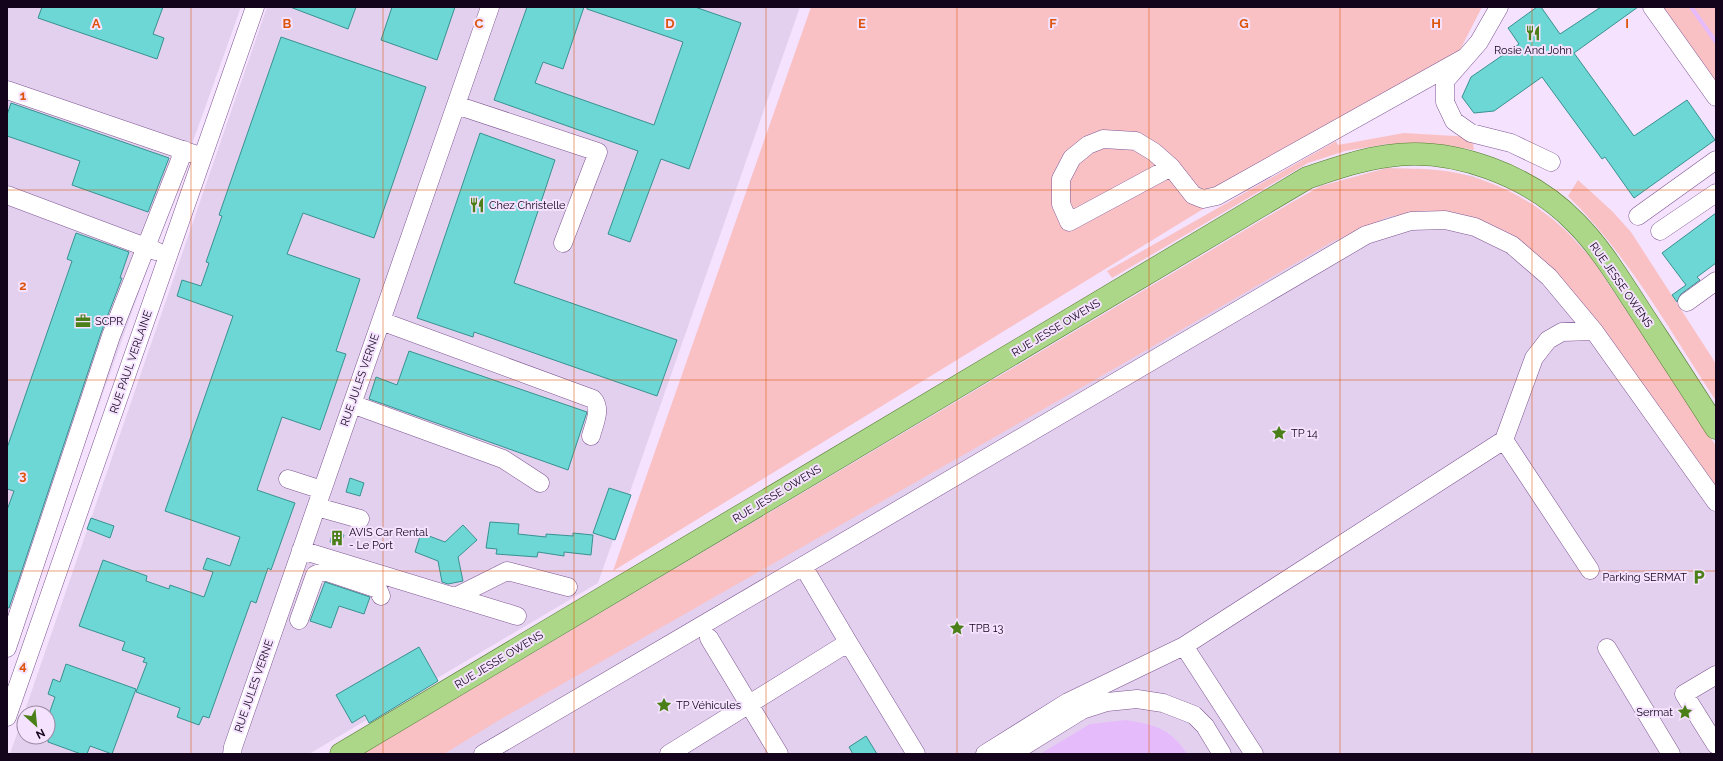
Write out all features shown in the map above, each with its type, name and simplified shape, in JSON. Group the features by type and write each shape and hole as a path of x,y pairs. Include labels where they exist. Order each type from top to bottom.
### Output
{"main road":[{"name":"RUE JESSE OWENS","path":"341,754 1307,178 1351,162 1390,156 1433,155 1472,163 1507,174 1546,197 1576,222 1605,257 1716,428"}],"street":[{"name":"RUE PAUL VERLAINE","path":"7,717 255,7"},
{"name":"RUE JULES VERNE","path":"232,754 232,747 490,7"},
{"path":"1499,7 1479,42 1444,81 1444,102 1454,121 1470,133 1511,143 1551,162"},
{"path":"1652,7 1716,97"},
{"path":"1171,167 1069,222 1061,204 1062,179 1072,158 1088,145 1103,139 1136,141 1154,152 1171,167 1193,195 1204,199 1217,196 1464,58"},
{"path":"7,90 202,157"},
{"path":"456,105 598,152 563,243"},
{"path":"7,648 111,336 144,247 184,150"},
{"path":"1638,216 1716,160"},
{"path":"1660,231 1716,193"},
{"path":"7,195 168,256"},
{"path":"483,754 1366,235 1411,221 1445,220 1475,227 1512,245 1549,277 1594,331 1716,502"},
{"path":"1687,302 1716,282"},
{"path":"381,321 593,399 597,403 598,412 591,436"},
{"path":"985,754 1068,702 1184,646 1504,440 1534,358 1548,340 1562,332 1594,331"},
{"path":"352,404 503,459 540,483"},
{"path":"1504,440 1590,570"},
{"path":"288,479 319,498 360,519"},
{"path":"301,550 517,616"},
{"path":"803,566 916,754"},
{"path":"282,605 301,616 315,575 324,571 378,589 381,596"},
{"path":"455,597 507,571 568,587"},
{"path":"708,638 780,754"},
{"path":"1184,646 1254,754"},
{"path":"669,754 841,647 851,647"},
{"path":"1607,648 1671,754"},
{"path":"1716,675 1684,694 1716,745"},
{"path":"1011,754 1082,710 1107,702 1137,699 1163,703 1194,715 1205,726 1222,754"}],"shaded area":[{"path":"7,7 241,7 7,662"},
{"path":"267,7 800,7 598,583 309,754 10,754 16,736 16,745 56,745 56,705 27,705"},
{"path":"811,7 1482,7 1459,52 613,571"},
{"path":"1658,7 1716,7 1716,88"},
{"path":"1404,133 1472,137 1474,150 1436,144 1388,144 1345,151 1308,163 1112,278 1107,271 1336,141 1338,145"},
{"path":"1387,168 1437,170 1473,176 1507,191 1541,211 1569,234 1592,259 1716,446 1716,754 363,754 1289,204 1321,186"},
{"path":"1387,168 1430,169 1473,177 1491,183 1541,210 1569,234 1592,259 1716,446 1716,492 1509,238 1472,217 1425,211 1388,217 1332,242 1126,362 501,719 444,754 363,754 1289,204 1321,186"},
{"path":"1578,180 1612,211 1631,232 1716,364 1716,401 1629,268 1590,219 1568,196"},
{"path":"1126,720 1161,729 1174,738 1187,754 1040,754 1090,724"}],"building":[{"path":"42,7 163,7 153,34 164,38 157,59 38,18"},
{"path":"290,7 356,7 348,29"},
{"path":"392,7 455,7 437,60 381,40"},
{"path":"527,7 584,7 563,69 543,62 535,83 654,125 683,42 587,9 587,7 695,7 741,23 689,169 661,159 630,242 608,234 638,151 494,100"},
{"path":"1537,7 1541,7 1560,34 1601,7 1638,7 1574,53 1634,136 1687,100 1715,140 1634,198 1605,157 1602,159 1542,77 1494,111 1474,113 1462,97 1471,77 1519,44 1508,28"},
{"path":"281,37 426,87 374,238 303,213 287,254 360,279 336,351 346,354 320,430 282,417 257,490 295,503 271,570 268,568 256,603 251,601 209,718 203,716 199,725 177,717 180,708 136,692 147,663 143,662 145,658 122,650 125,642 79,626 103,560 147,576 146,581 169,589 170,585 204,597 213,572 203,569 207,558 230,566 240,537 165,511 233,316 177,296 182,280 201,286 209,263 206,262 222,216 219,215"},
{"path":"11,103 169,158 148,212 72,185 80,161 7,136 7,115"},
{"path":"480,133 555,160 514,283 677,340 657,396 474,332 473,337 417,318"},
{"path":"1716,213 1716,263 1697,277 1700,280 1681,294 1677,302 1672,295 1686,285 1662,253"},
{"path":"76,233 129,252 120,278 122,278 101,333 19,579 9,608 7,608 7,510 14,491 7,489 7,448 72,261 67,259"},
{"path":"409,351 587,412 568,470 369,399 376,377 397,385"},
{"path":"350,478 364,483 360,496 346,492"},
{"path":"609,488 631,495 615,540 593,533"},
{"path":"91,518 114,526 110,538 87,529"},
{"path":"490,522 519,524 518,534 546,537 546,534 573,536 573,533 593,535 591,555 564,552 564,556 538,552 537,557 496,554 497,549 486,548"},
{"path":"463,525 477,540 458,557 463,581 448,584 442,582 438,561 415,552 421,533 445,542"},
{"name":"AVIS Car Rental - Le Port","path":"333,531 344,535 340,546 330,542"},
{"path":"325,582 370,597 364,614 339,606 331,628 310,621"},
{"path":"419,647 438,681 369,723 365,715 352,723 336,695"},
{"path":"66,664 136,689 112,754 90,746 87,754 81,754 56,745 56,705 52,705 55,697 48,694 53,679 60,682"},
{"path":"866,736 877,754 853,754 849,747"}],"waterway":[{"path":"1691,7 1716,42"}],"place":[{"name":"Rosie And John","path":"1533,33"},
{"name":"Chez Christelle","path":"477,205"},
{"name":"SCPR","path":"83,321"},
{"name":"TP 14","path":"1279,433"},
{"name":"AVIS Car Rental - Le Port","path":"337,538"},
{"name":"Parking SERMAT","path":"1699,577"},
{"name":"TPB 13","path":"957,628"},
{"name":"TP Véhicules","path":"664,705"},
{"name":"Sermat","path":"1685,712"}]}
